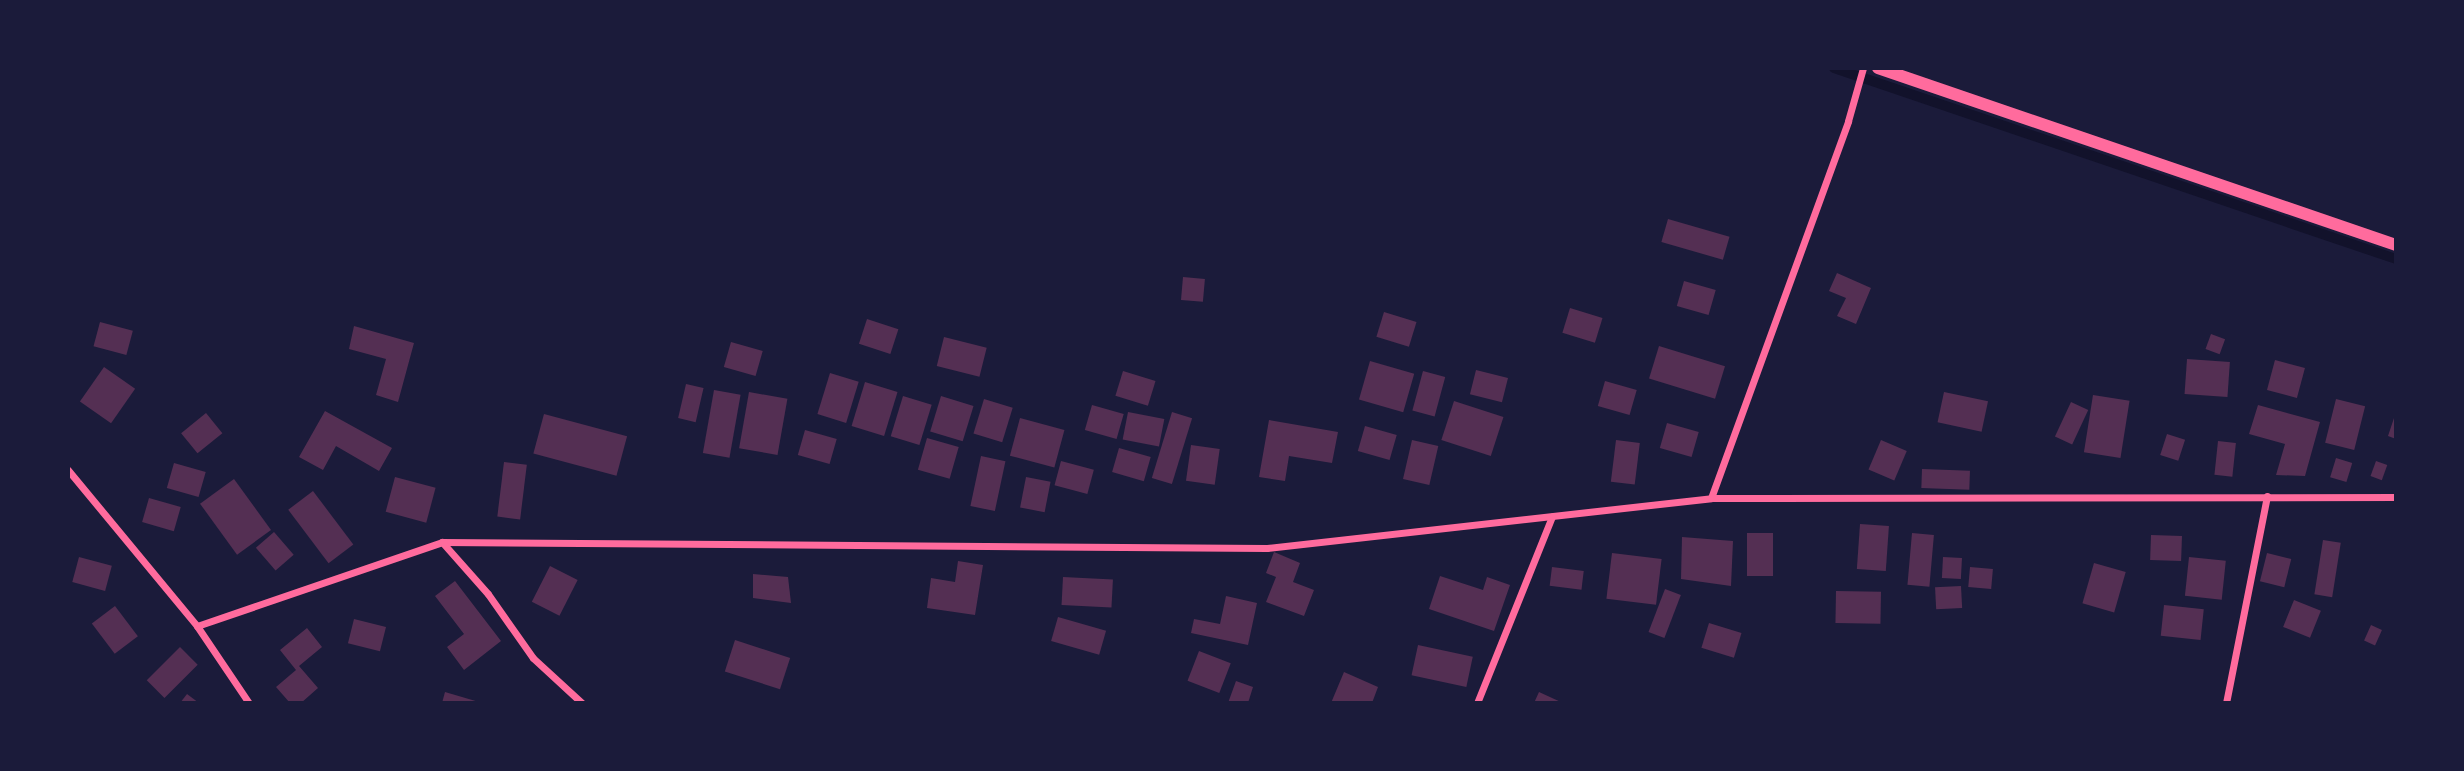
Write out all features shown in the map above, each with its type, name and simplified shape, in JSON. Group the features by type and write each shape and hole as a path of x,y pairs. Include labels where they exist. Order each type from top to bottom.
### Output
{"street":[{"path":"1711,498 1863,68"},
{"path":"1878,68 2396,245"},
{"path":"68,470 197,626 249,703"},
{"path":"2226,703 2267,496"},
{"path":"197,626 442,542 1267,548 1711,498 2396,497"},
{"path":"1477,703 1552,516"},
{"path":"442,542 488,594 533,658 582,703"}],"building":[{"path":"1668,219 1730,237 1723,260 1661,242"},
{"path":"1837,273 1871,288 1856,324 1837,316 1846,298 1829,291"},
{"path":"1183,277 1205,279 1203,302 1181,300"},
{"path":"1684,281 1716,290 1709,315 1677,306"},
{"path":"1570,308 1603,318 1595,343 1562,333"},
{"path":"1384,312 1417,322 1409,347 1376,337"},
{"path":"867,319 898,329 890,354 859,344"},
{"path":"100,322 133,331 126,355 94,346"},
{"path":"354,326 414,343 398,402 376,395 386,359 349,349"},
{"path":"2211,334 2225,339 2220,354 2206,349"},
{"path":"944,337 987,348 979,377 937,366"},
{"path":"731,342 763,351 756,376 724,367"},
{"path":"1659,346 1725,366 1715,399 1649,379"},
{"path":"2187,359 2230,362 2227,397 2185,394"},
{"path":"2275,360 2305,368 2297,398 2267,390"},
{"path":"1370,361 1414,374 1403,412 1359,399"},
{"path":"104,367 135,389 111,423 80,401"},
{"path":"1476,370 1508,378 1502,402 1470,394"},
{"path":"1123,371 1156,381 1148,406 1115,396"},
{"path":"1423,371 1445,377 1435,417 1412,411"},
{"path":"830,373 859,382 846,423 817,414"},
{"path":"1605,381 1637,390 1630,415 1598,406"},
{"path":"865,382 898,392 884,436 852,426"},
{"path":"686,384 704,388 696,422 678,418"},
{"path":"714,390 741,395 729,458 703,453"},
{"path":"749,392 787,399 778,455 739,448"},
{"path":"1944,392 1988,401 1982,432 1938,422"},
{"path":"2093,395 2130,401 2120,458 2084,452"},
{"path":"903,396 932,405 919,445 891,436"},
{"path":"941,396 974,406 963,441 930,431"},
{"path":"984,399 1013,408 1002,442 973,433"},
{"path":"2336,399 2365,406 2354,450 2325,443"},
{"path":"1454,401 1503,417 1491,456 1441,440"},
{"path":"2071,402 2088,410 2072,444 2055,436"},
{"path":"1092,405 1124,414 1117,439 1085,430"},
{"path":"2258,405 2320,422 2305,476 2276,475 2285,444 2249,434"},
{"path":"325,411 392,448 379,471 336,446 323,470 299,457"},
{"path":"1128,412 1164,419 1159,447 1123,439"},
{"path":"1172,412 1192,418 1172,484 1152,478"},
{"path":"206,413 222,433 197,453 181,433"},
{"path":"544,414 627,436 616,476 533,454"},
{"path":"2396,415 2396,439 2388,436"},
{"path":"1020,418 1064,430 1054,468 1010,456"},
{"path":"1269,420 1338,432 1332,463 1289,456 1285,481 1259,477"},
{"path":"1667,423 1699,432 1692,457 1660,448"},
{"path":"1365,426 1397,435 1390,460 1358,451"},
{"path":"805,430 837,439 830,464 798,455"},
{"path":"2167,434 2185,440 2178,461 2160,455"},
{"path":"927,438 959,447 950,479 918,470"},
{"path":"1412,440 1438,446 1429,485 1403,479"},
{"path":"1616,440 1640,443 1635,485 1611,482"},
{"path":"1881,440 1907,451 1894,480 1868,469"},
{"path":"2218,441 2236,443 2232,477 2214,475"},
{"path":"1191,445 1220,449 1215,485 1186,481"},
{"path":"1119,448 1151,457 1144,481 1112,472"},
{"path":"981,456 1005,461 995,511 970,506"},
{"path":"2336,458 2352,463 2346,482 2330,477"},
{"path":"1061,461 1094,470 1087,494 1055,485"},
{"path":"2376,461 2387,465 2382,480 2371,476"},
{"path":"504,462 527,465 520,519 497,517"},
{"path":"174,463 206,472 199,497 167,488"},
{"path":"1922,469 1970,471 1969,490 1921,488"},
{"path":"395,477 436,488 426,523 386,512"},
{"path":"1026,477 1051,482 1045,512 1020,507"},
{"path":"234,479 271,530 237,555 200,504"},
{"path":"313,491 353,545 329,563 288,510"},
{"path":"149,498 181,507 174,531 142,522"},
{"path":"1860,524 1889,526 1886,571 1857,569"},
{"path":"274,532 294,555 276,570 256,548"},
{"path":"1747,533 1773,533 1773,576 1747,576"},
{"path":"1912,533 1934,535 1929,587 1907,585"},
{"path":"2151,535 2182,536 2181,561 2150,560"},
{"path":"1682,537 1733,541 1731,586 1681,579"},
{"path":"2323,540 2341,543 2332,597 2314,594"},
{"path":"1274,552 1300,563 1293,582 1314,590 1304,616 1266,602 1276,577 1266,573"},
{"path":"1612,553 1662,559 1656,605 1606,599"},
{"path":"2267,553 2291,559 2284,587 2260,581"},
{"path":"79,557 112,566 105,591 72,582"},
{"path":"1943,557 1962,558 1961,579 1942,578"},
{"path":"2189,557 2226,561 2222,600 2185,596"},
{"path":"958,561 983,565 975,615 927,608 931,578 955,582"},
{"path":"2094,563 2126,572 2114,612 2082,603"},
{"path":"550,566 578,580 559,616 532,602"},
{"path":"1552,567 1584,571 1581,590 1550,586"},
{"path":"1970,567 1993,569 1991,589 1968,587"},
{"path":"753,574 788,577 791,603 753,598"},
{"path":"1440,576 1483,590 1487,577 1510,585 1494,631 1429,609"},
{"path":"1063,577 1113,580 1111,608 1062,605"},
{"path":"455,581 501,641 464,670 447,647 464,634 435,596"},
{"path":"1961,586 1962,608 1936,609 1935,587"},
{"path":"1665,589 1681,595 1664,638 1649,632"},
{"path":"1836,591 1881,592 1880,624 1835,623"},
{"path":"1226,596 1257,603 1248,645 1191,633 1194,619 1220,624"},
{"path":"2294,600 2321,611 2310,638 2283,627"},
{"path":"2164,605 2204,609 2201,640 2161,636"},
{"path":"115,606 138,636 115,654 92,623"},
{"path":"1058,617 1106,631 1099,655 1051,641"},
{"path":"354,619 386,627 380,651 348,643"},
{"path":"1709,623 1742,633 1734,658 1701,648"},
{"path":"2371,625 2382,630 2375,645 2364,641"},
{"path":"307,628 322,647 299,666 318,688 301,703 290,703 276,687 296,670 280,650"},
{"path":"735,640 790,658 780,689 725,671"},
{"path":"1418,645 1473,657 1466,687 1412,675"},
{"path":"180,647 198,665 164,698 147,680"},
{"path":"1199,651 1231,663 1219,693 1188,681"},
{"path":"1344,672 1378,687 1372,703 1331,703"},
{"path":"1236,681 1253,687 1248,703 1228,703"},
{"path":"445,692 479,702 479,703 442,703"},
{"path":"1539,692 1563,703 1534,703"},
{"path":"187,694 199,703 180,703"}],"waterway":[{"path":"1834,68 2396,259"}]}
